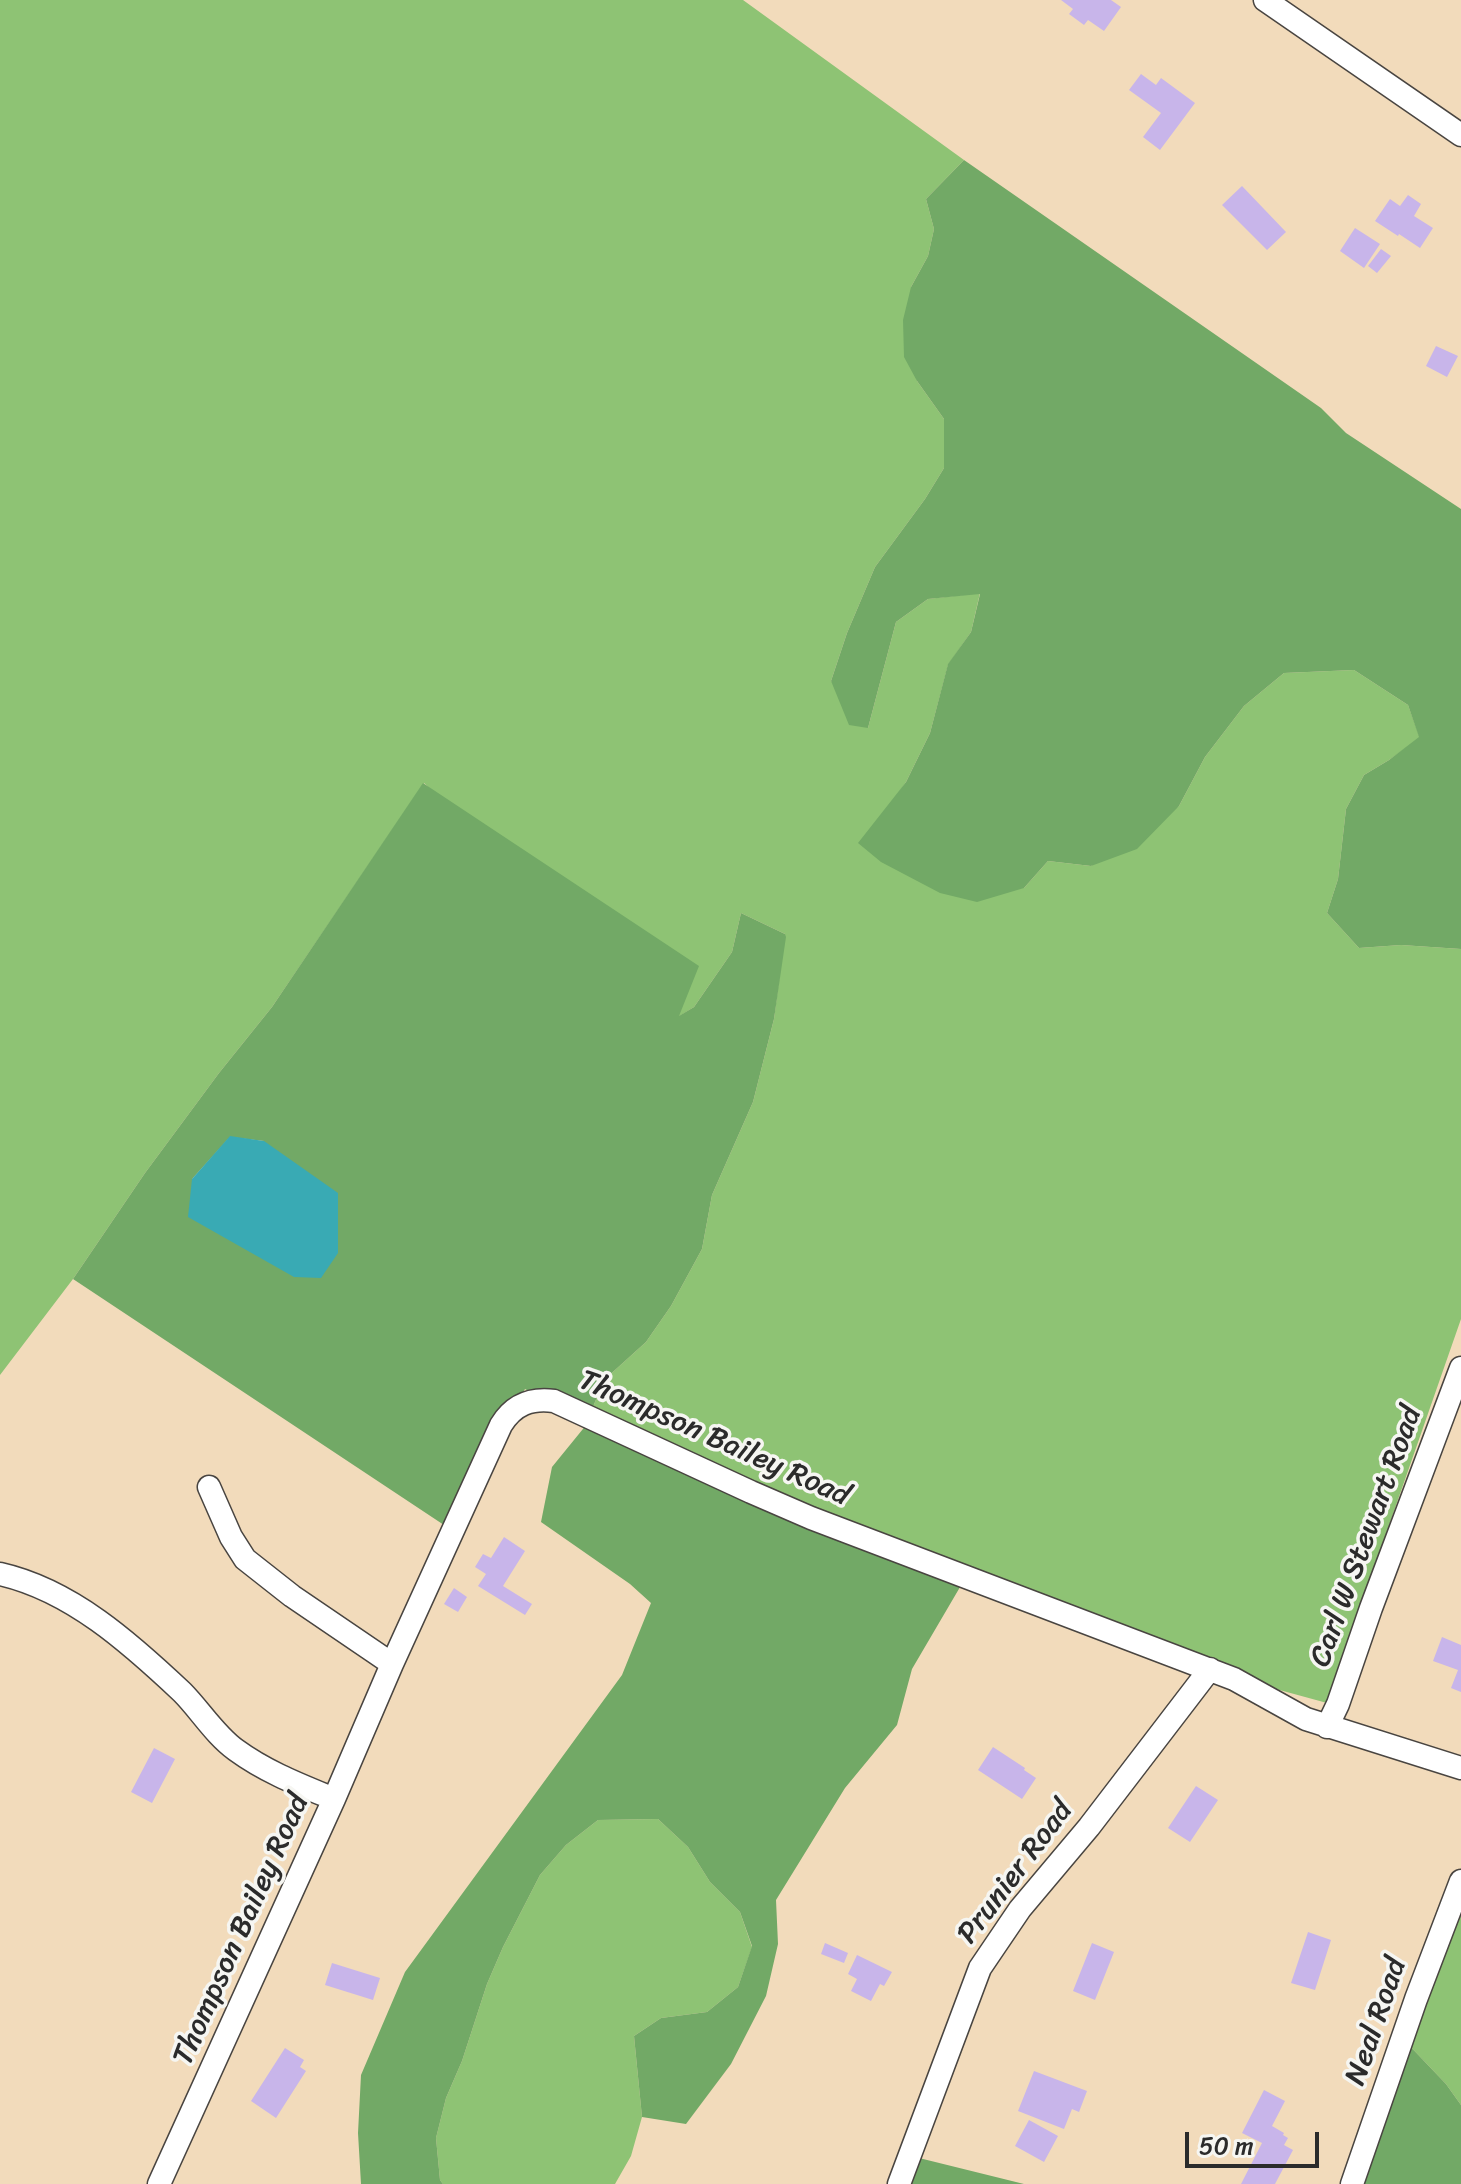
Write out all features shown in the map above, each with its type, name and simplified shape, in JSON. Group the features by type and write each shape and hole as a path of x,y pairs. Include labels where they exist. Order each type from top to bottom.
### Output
{"street":[{"path":"1265,0 1461,135"},
{"name":"Carl W Stewart Road","path":"1327,1727 1461,1368"},
{"name":"Thompson Bailey Road","path":"159,2184 501,1425 515,1408 529,1401 554,1401 811,1518 1210,1669 1306,1719 1461,1768"},
{"path":"209,1487 231,1537 245,1559 359,1644 392,1664"},
{"path":"0,1574 22,1579 68,1599 173,1684 233,1748 273,1775 334,1799"},
{"name":"Prunier Road","path":"899,2184 980,1968 1020,1909 1089,1827 1210,1669"},
{"name":"Neal Road","path":"1352,2184 1416,1999 1461,1881"}],"green space":[{"path":"0,0 743,0 964,160 926,199 934,229 928,256 911,287 917,381 944,419 944,468 875,567 831,681 868,728 896,622 928,599 980,593 971,632 948,665 930,733 893,801 1024,888 1048,861 1091,866 1179,806 1205,757 1244,706 1284,673 1354,670 1408,705 1420,738 1364,775 1346,809 1338,879 1327,913 1359,948 1401,945 1461,949 1461,1319 1327,1703 1137,1651 586,1424 604,1380 646,1342 671,1306 702,1249 712,1195 753,1102 774,1019 785,934 741,913 732,952 694,1007 678,1017 424,783 272,1007 145,1173 73,1279 0,1375"},
{"path":"964,160 1321,408 1346,433 1461,509 1461,949 1401,945 1359,948 1327,913 1338,879 1346,809 1364,775 1419,737 1408,705 1354,670 1284,673 1244,706 1205,757 1179,806 1137,849 1091,866 1048,861 1024,888 977,902 940,893 881,862 858,843 906,782 930,733 948,664 971,632 980,594 928,599 896,622 868,728 849,725 831,681 847,633 875,567 944,468 944,419 904,357 903,320 911,287 928,256 934,229 926,199"},
{"path":"423,783 699,966 679,1016 694,1007 732,952 741,913 785,934 774,1019 753,1102 712,1195 702,1249 671,1306 646,1342 604,1380 586,1424 525,1389 450,1529 73,1279 145,1173 272,1007","holes":["230,1137 264,1141 192,1179"]},
{"path":"587,1424 963,1582 912,1669 897,1725 845,1788 776,1900 778,1944 766,1996 731,2064 686,2124 642,2117 634,2036 661,2018 707,2012 738,1987 752,1946 740,1912 710,1882 688,1847 658,1819 598,1820 566,1845 540,1875 487,1984 462,2061 446,2098 436,2138 443,2184 361,2184 358,2133 361,2075 405,1972 622,1675 651,1603 630,1584 541,1522 552,1467"},
{"path":"658,1819 688,1847 710,1882 740,1912 752,1947 738,1987 707,2012 661,2018 634,2036 642,2117 631,2156 615,2184 443,2184 436,2138 446,2098 462,2061 487,1984 540,1875 566,1845 598,1820"},
{"path":"1461,1893 1461,2105 1446,2084 1406,2042"},
{"path":"1406,2042 1446,2084 1461,2105 1461,2184 1353,2184"},
{"path":"911,2156 1024,2184 901,2184"}],"water":[{"path":"230,1136 264,1141 338,1193 338,1253 321,1278 294,1277 188,1217 192,1179"}],"building":[{"path":"1061,0 1111,0 1121,7 1104,31 1088,20 1084,25 1069,14 1073,9"},
{"path":"1141,74 1156,85 1161,78 1195,103 1160,150 1143,137 1161,113 1129,90"},
{"path":"1242,186 1286,232 1267,250 1222,205"},
{"path":"1408,195 1421,204 1414,216 1433,228 1420,248 1375,221 1390,199 1400,206"},
{"path":"1355,228 1380,244 1364,268 1340,251"},
{"path":"1381,249 1391,256 1377,273 1368,266"},
{"path":"1436,346 1458,356 1447,377 1426,366"},
{"path":"504,1537 525,1551 503,1586 532,1604 525,1615 478,1586 486,1574 475,1567 483,1554 491,1558"},
{"path":"454,1588 467,1597 458,1612 444,1604"},
{"path":"1442,1637 1461,1645 1461,1692 1451,1688 1458,1670 1433,1661"},
{"path":"993,1747 1036,1778 1022,1799 978,1770"},
{"path":"154,1748 175,1759 152,1803 131,1792"},
{"path":"1196,1786 1218,1800 1190,1842 1168,1828"},
{"path":"1308,1932 1331,1940 1315,1990 1291,1983"},
{"path":"825,1943 848,1953 844,1963 821,1954"},
{"path":"1092,1943 1114,1952 1095,2000 1073,1991"},
{"path":"857,1955 892,1972 884,1986 880,1984 871,2001 851,1991 857,1979 848,1974"},
{"path":"332,1963 380,1978 373,2000 325,1985"},
{"path":"285,2048 304,2060 300,2067 306,2071 276,2118 251,2101"},
{"path":"1034,2071 1087,2091 1079,2112 1072,2109 1064,2129 1018,2111"},
{"path":"1264,2090 1285,2101 1272,2126 1284,2133 1288,2138 1284,2145 1293,2150 1275,2184 1241,2184 1262,2143 1242,2133"},
{"path":"1029,2120 1058,2136 1044,2162 1015,2146"}]}
